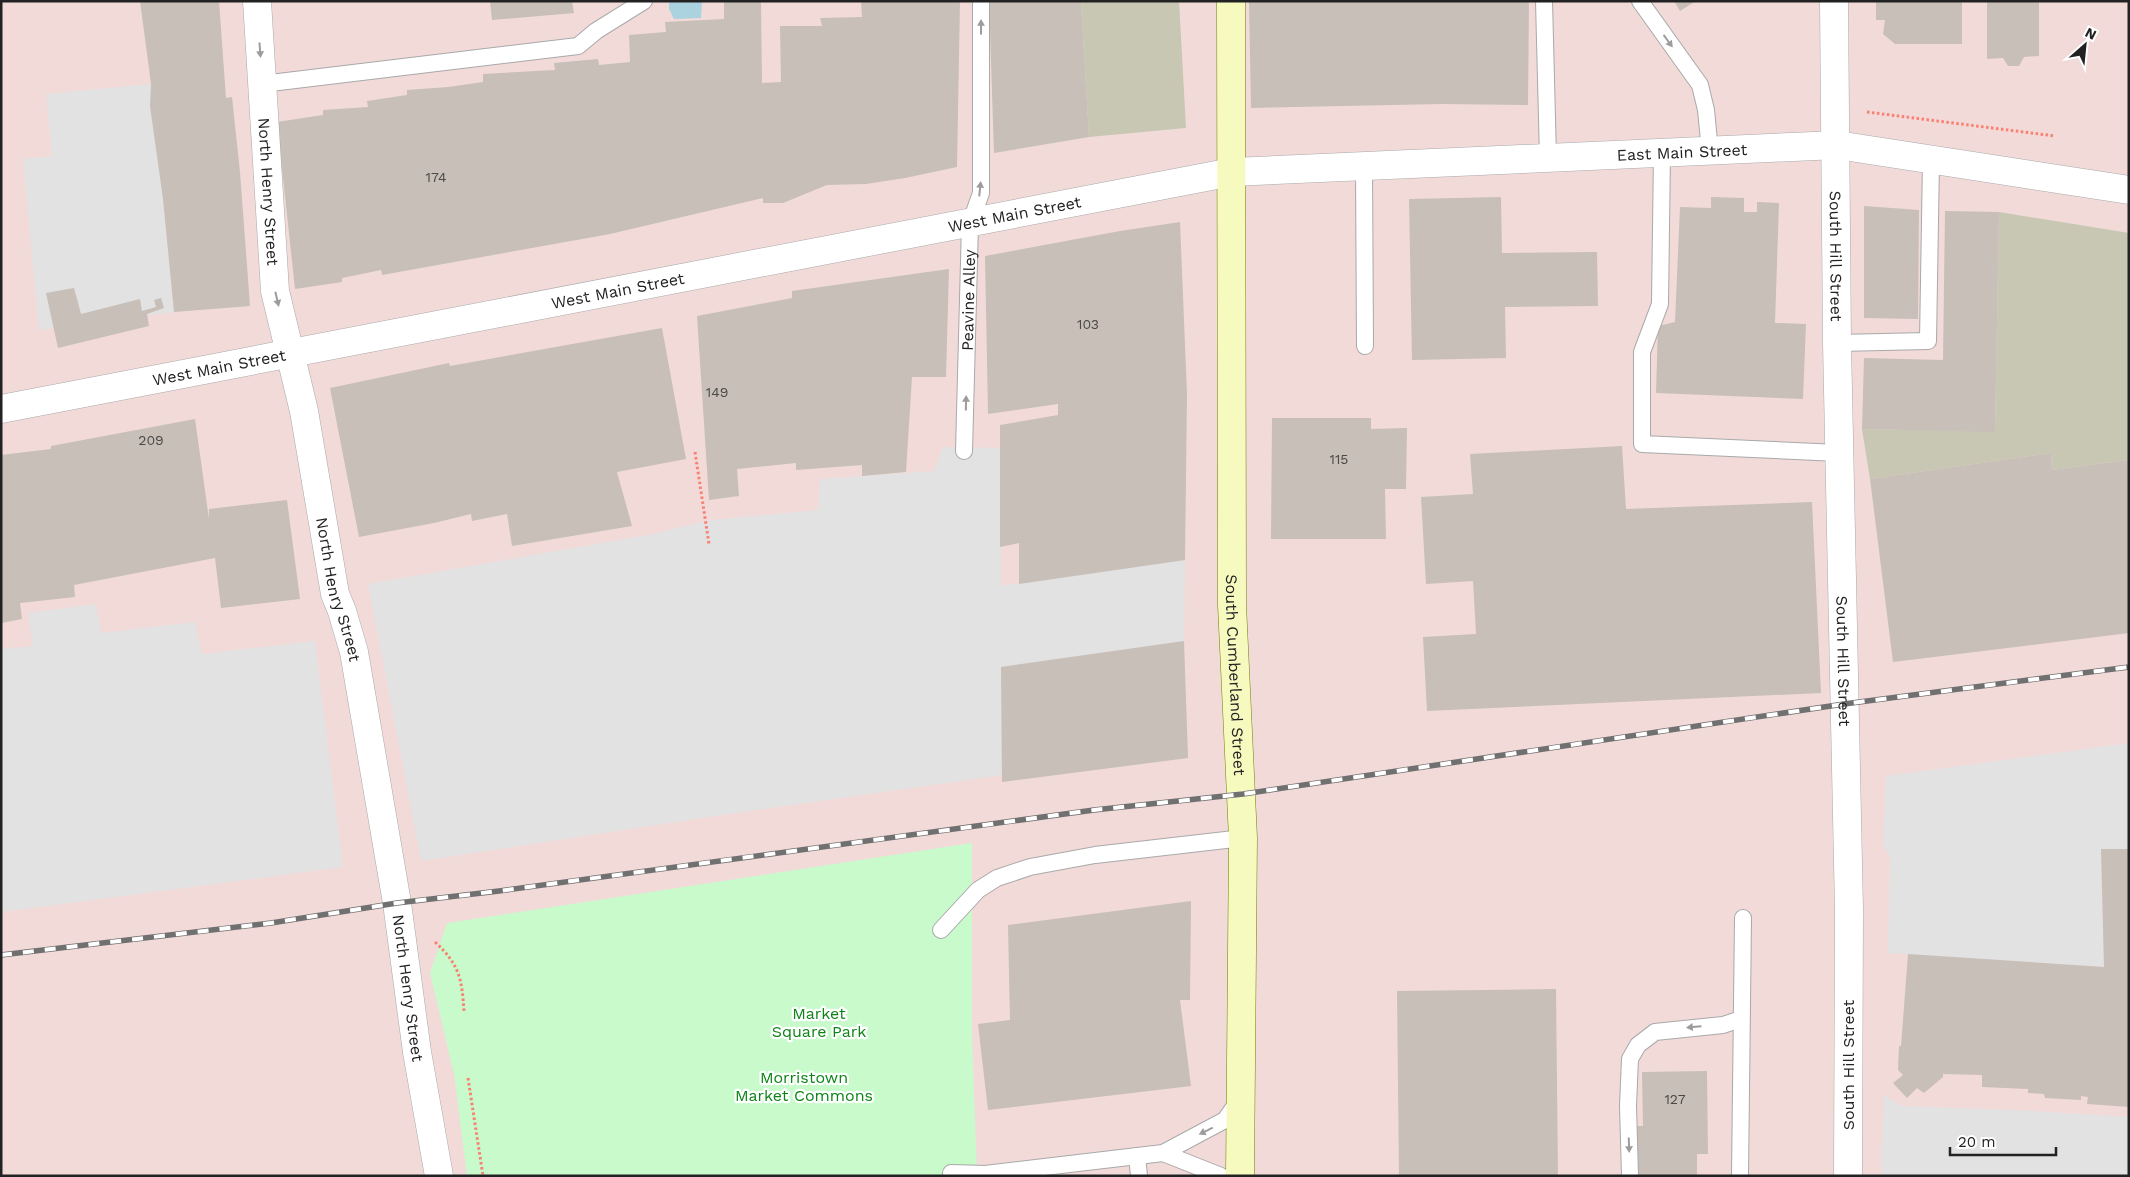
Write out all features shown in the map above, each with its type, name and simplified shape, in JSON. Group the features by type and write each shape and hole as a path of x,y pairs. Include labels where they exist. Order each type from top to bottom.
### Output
{"main road":[{"name":"South Cumberland Street","path":"1231,1 1232,605 1243,838 1240,1176"}],"street":[{"name":"North Henry Street","path":"257,1 275,291 304,411 335,594 354,652 397,903 417,1052 439,1176"},
{"name":"South Hill Street","path":"1834,1 1837,145 1837,343 1849,910 1848,1176"},
{"name":"East Main Street","path":"1232,172 1837,145 2129,190"},
{"name":"West Main Street","path":"1,409 289,352 970,224 1232,172"}],"lane":[{"path":"262,84 578,46 596,31 644,1"},
{"name":"Peavine Alley","path":"964,451 970,224 981,193 981,1"},
{"path":"1544,1 1548,158"},
{"path":"1640,1 1700,85 1706,110 1710,151"},
{"path":"1662,153 1660,304 1642,352 1642,444 1839,453"},
{"path":"1837,343 1928,341 1931,161"},
{"path":"1364,166 1365,346"},
{"path":"941,930 978,890 997,878 1030,867 1095,855 1243,838"},
{"path":"1740,1176 1743,918"},
{"path":"1630,1176 1628,1106 1630,1059 1638,1045 1655,1032 1723,1025 1741,1019"},
{"path":"951,1173 985,1174 1163,1153 1225,1120 1240,1098"},
{"path":"1163,1153 1221,1176"},
{"path":"1137,1156 1139,1176"}],"path":[{"path":"1864,112 2055,136"},
{"path":"695,452 709,544"},
{"path":"430,937 445,951 457,968 461,979 464,1012"},
{"path":"468,1078 482,1176"}],"shaded area":[{"path":"1,1 2129,1 2129,1176 1,1176"},
{"path":"1081,1 1179,1 1186,128 1089,137"},
{"path":"151,84 174,312 39,330 23,159 52,156 46,94"},
{"path":"1999,212 2129,233 2129,460 2052,470 2051,453 1870,479 1862,429 1995,431"},
{"path":"943,447 1000,448 1001,586 1185,560 1184,641 1002,667 1002,775 735,813 421,861 368,584 653,534 710,520 818,510 820,479 934,471"},
{"path":"96,604 101,633 195,622 202,654 315,641 343,867 1,912 1,649 33,646 28,613"},
{"path":"2129,743 2129,849 2101,849 2104,967 1888,953 1890,856 1883,847 1886,776"},
{"path":"1884,1095 1902,1106 2129,1117 2129,1176 1883,1176 1881,1161"}],"green space":[{"name":"Market Square Park","path":"972,843 972,1034 977,1176 467,1176 454,1074 430,973 447,923"}],"water":[{"path":"669,1 702,1 701,18 674,19 669,9"}],"building":[{"path":"140,1 219,1 226,98 232,97 240,172 250,306 174,312 163,199 150,106 151,84"},
{"path":"490,1 572,1 574,13 492,20"},
{"path":"724,1 761,1 762,83 781,82 780,26 822,26 820,18 862,17 861,1 960,1 957,167 866,184 827,185 783,203 763,203 763,198 610,234 382,275 381,270 342,278 342,282 295,289 277,122 323,115 323,110 368,107 367,101 407,95 407,90 483,82 483,74 555,70 554,63 598,59 599,65 630,62 629,35 666,32 665,22 724,19"},
{"path":"989,1 1081,1 1089,137 994,153"},
{"path":"1249,1 1529,1 1528,105 1442,104 1251,108"},
{"path":"1674,1 1696,1 1680,11"},
{"path":"1876,1 1959,1 1962,3 1962,44 1895,44 1883,34 1885,20 1876,20"},
{"path":"1987,1 2039,1 2039,56 2024,57 2019,66 2008,66 2003,58 1987,59"},
{"path":"1501,197 1502,253 1597,252 1598,306 1505,307 1506,358 1412,360 1409,199"},
{"path":"1711,197 1744,198 1744,212 1757,212 1757,202 1779,203 1775,323 1806,324 1803,399 1656,393 1658,326 1675,322 1680,207 1711,208"},
{"path":"1864,206 1919,210 1918,319 1864,318"},
{"path":"1945,211 1999,212 1995,432 1862,429 1864,358 1943,360"},
{"path":"1180,222 1187,394 1185,560 1019,584 1019,543 1000,547 1000,425 1058,415 1058,404 988,414 985,256"},
{"path":"949,269 946,377 912,377 906,472 862,476 862,465 796,470 796,463 737,469 739,496 709,500 697,316 792,298 792,291"},
{"path":"74,288 81,314 140,299 142,311 156,307 154,300 161,298 164,308 147,314 149,326 58,348 46,293"},
{"path":"662,328 686,459 617,472 632,526 512,546 507,514 472,521 471,514 359,537 330,388 449,363 450,366"},
{"path":"1272,418 1371,418 1371,429 1407,428 1406,489 1385,489 1386,539 1271,539"},
{"path":"195,419 209,519 209,509 287,500 300,599 221,608 215,558 74,585 75,597 20,603 22,619 1,623 1,455 51,449 51,446"},
{"path":"1622,446 1626,509 1812,502 1821,693 1427,711 1423,637 1476,634 1473,581 1426,584 1421,497 1473,494 1470,454"},
{"path":"2051,453 2052,470 2129,460 2129,633 1893,662 1870,479"},
{"path":"1184,641 1188,758 1002,782 1001,667"},
{"path":"2101,849 2129,849 2129,1107 2087,1104 2088,1097 2081,1096 2081,1100 2045,1098 2044,1094 2028,1093 2028,1089 1982,1087 1982,1075 1943,1074 1943,1077 1924,1093 1917,1088 1907,1098 1893,1083 1903,1075 1898,1070 1908,954 2104,967"},
{"path":"1191,901 1190,1000 1180,1000 1191,1086 988,1110 978,1024 1010,1020 1008,925"},
{"path":"1556,989 1558,1176 1399,1176 1397,991"},
{"path":"1707,1071 1708,1154 1697,1154 1697,1176 1637,1176 1637,1126 1643,1126 1642,1072"}],"railway":[{"path":"1,955 271,923 397,903 499,891 1094,810 1243,794 1844,704 2129,667"}],"park label":[{"name":"Morristown Market Commons","path":"804,1086"}]}
